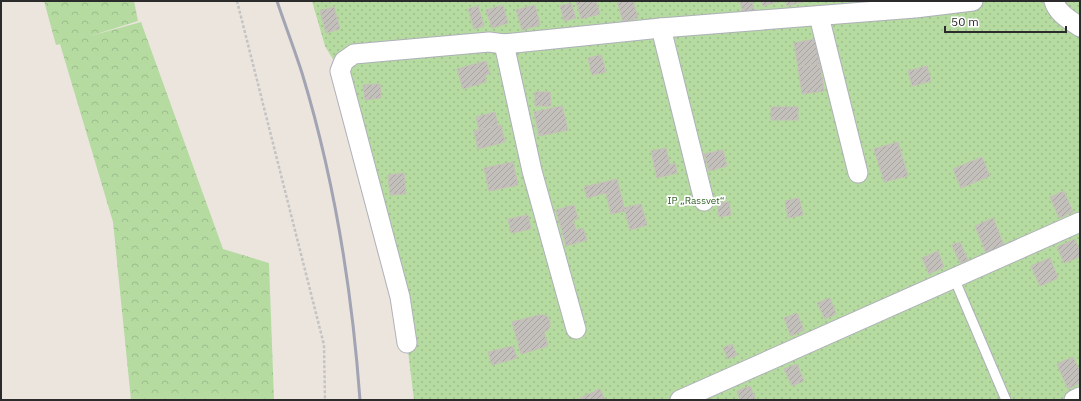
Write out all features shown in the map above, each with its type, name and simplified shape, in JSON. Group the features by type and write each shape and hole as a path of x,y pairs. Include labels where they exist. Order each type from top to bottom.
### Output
{"street":[{"path":"407,343 400,297 340,71 344,61 354,54 489,42 504,44 661,28 915,8 973,1"},
{"path":"1054,1 1055,6 1065,16 1080,27"},
{"path":"819,16 858,172"},
{"path":"661,28 704,201"},
{"path":"504,44 532,170 576,329"},
{"path":"680,400 1080,222"},
{"path":"1074,400 1080,397"}],"lane":[{"path":"954,278 1006,400"}],"path":[{"path":"237,1 324,345 325,400"}],"green space":[{"path":"44,1 134,1 138,21 90,36 141,22 223,249 269,263 274,400 131,400 113,222 60,44 56,45"},
{"name":"IP „Rassvet“","path":"312,1 1080,1 1080,400 414,400 407,343 340,71 325,46"}],"building":[{"path":"576,1 596,1 600,14 581,19"},
{"path":"617,1 633,1 638,18 623,22"},
{"path":"740,1 752,1 755,13 744,16"},
{"path":"762,1 777,1 777,2 763,6"},
{"path":"786,1 806,1 787,6"},
{"path":"571,3 576,18 564,21 560,6"},
{"path":"503,5 508,23 492,28 486,10"},
{"path":"535,5 540,25 522,30 516,10"},
{"path":"478,6 484,26 474,29 468,9"},
{"path":"334,7 340,29 326,33 320,11"},
{"path":"815,39 820,64 798,67 794,43"},
{"path":"601,55 606,72 592,75 588,58"},
{"path":"486,61 490,74 485,75 486,82 463,89 457,69"},
{"path":"820,64 824,91 802,94 798,67"},
{"path":"927,66 931,81 912,86 908,71"},
{"path":"380,84 381,98 365,100 363,85"},
{"path":"535,92 550,92 551,106 535,106"},
{"path":"562,106 568,130 539,136 534,112"},
{"path":"771,107 798,107 798,120 771,120"},
{"path":"495,112 498,126 479,130 476,117"},
{"path":"501,125 505,142 478,149 474,131"},
{"path":"898,142 908,176 884,182 874,149"},
{"path":"666,148 670,165 675,163 677,173 657,178 651,151"},
{"path":"723,150 727,166 709,171 704,154"},
{"path":"982,157 990,176 961,188 953,169"},
{"path":"513,162 518,185 489,191 484,168"},
{"path":"404,173 406,194 390,195 388,175"},
{"path":"617,179 625,211 611,214 606,193 587,198 584,187"},
{"path":"1064,191 1073,212 1059,218 1050,197"},
{"path":"799,198 803,215 788,218 785,201"},
{"path":"729,202 731,215 719,217 717,203"},
{"path":"641,204 647,225 630,230 624,208"},
{"path":"574,205 578,219 573,220 576,230 583,228 587,240 566,246 556,210"},
{"path":"528,215 531,229 511,233 508,219"},
{"path":"993,218 1004,245 986,253 975,226"},
{"path":"1075,239 1080,252 1080,257 1064,263 1057,247"},
{"path":"960,242 968,260 960,263 952,245"},
{"path":"938,251 944,267 929,274 922,258"},
{"path":"1050,258 1058,278 1040,286 1031,266"},
{"path":"830,298 836,314 825,319 817,303"},
{"path":"797,313 804,330 791,336 784,318"},
{"path":"539,315 548,317 550,321 548,330 544,332 548,346 521,354 512,322"},
{"path":"732,344 737,355 728,359 723,348"},
{"path":"513,346 517,358 492,365 488,352"},
{"path":"1073,357 1080,372 1080,383 1068,389 1057,364"},
{"path":"797,364 804,381 792,386 784,369"},
{"path":"750,386 756,400 740,400 737,391"},
{"path":"600,389 605,400 581,400 580,398"}],"railway":[{"path":"277,1 302,73 332,194 347,276 357,359 360,400"}]}
